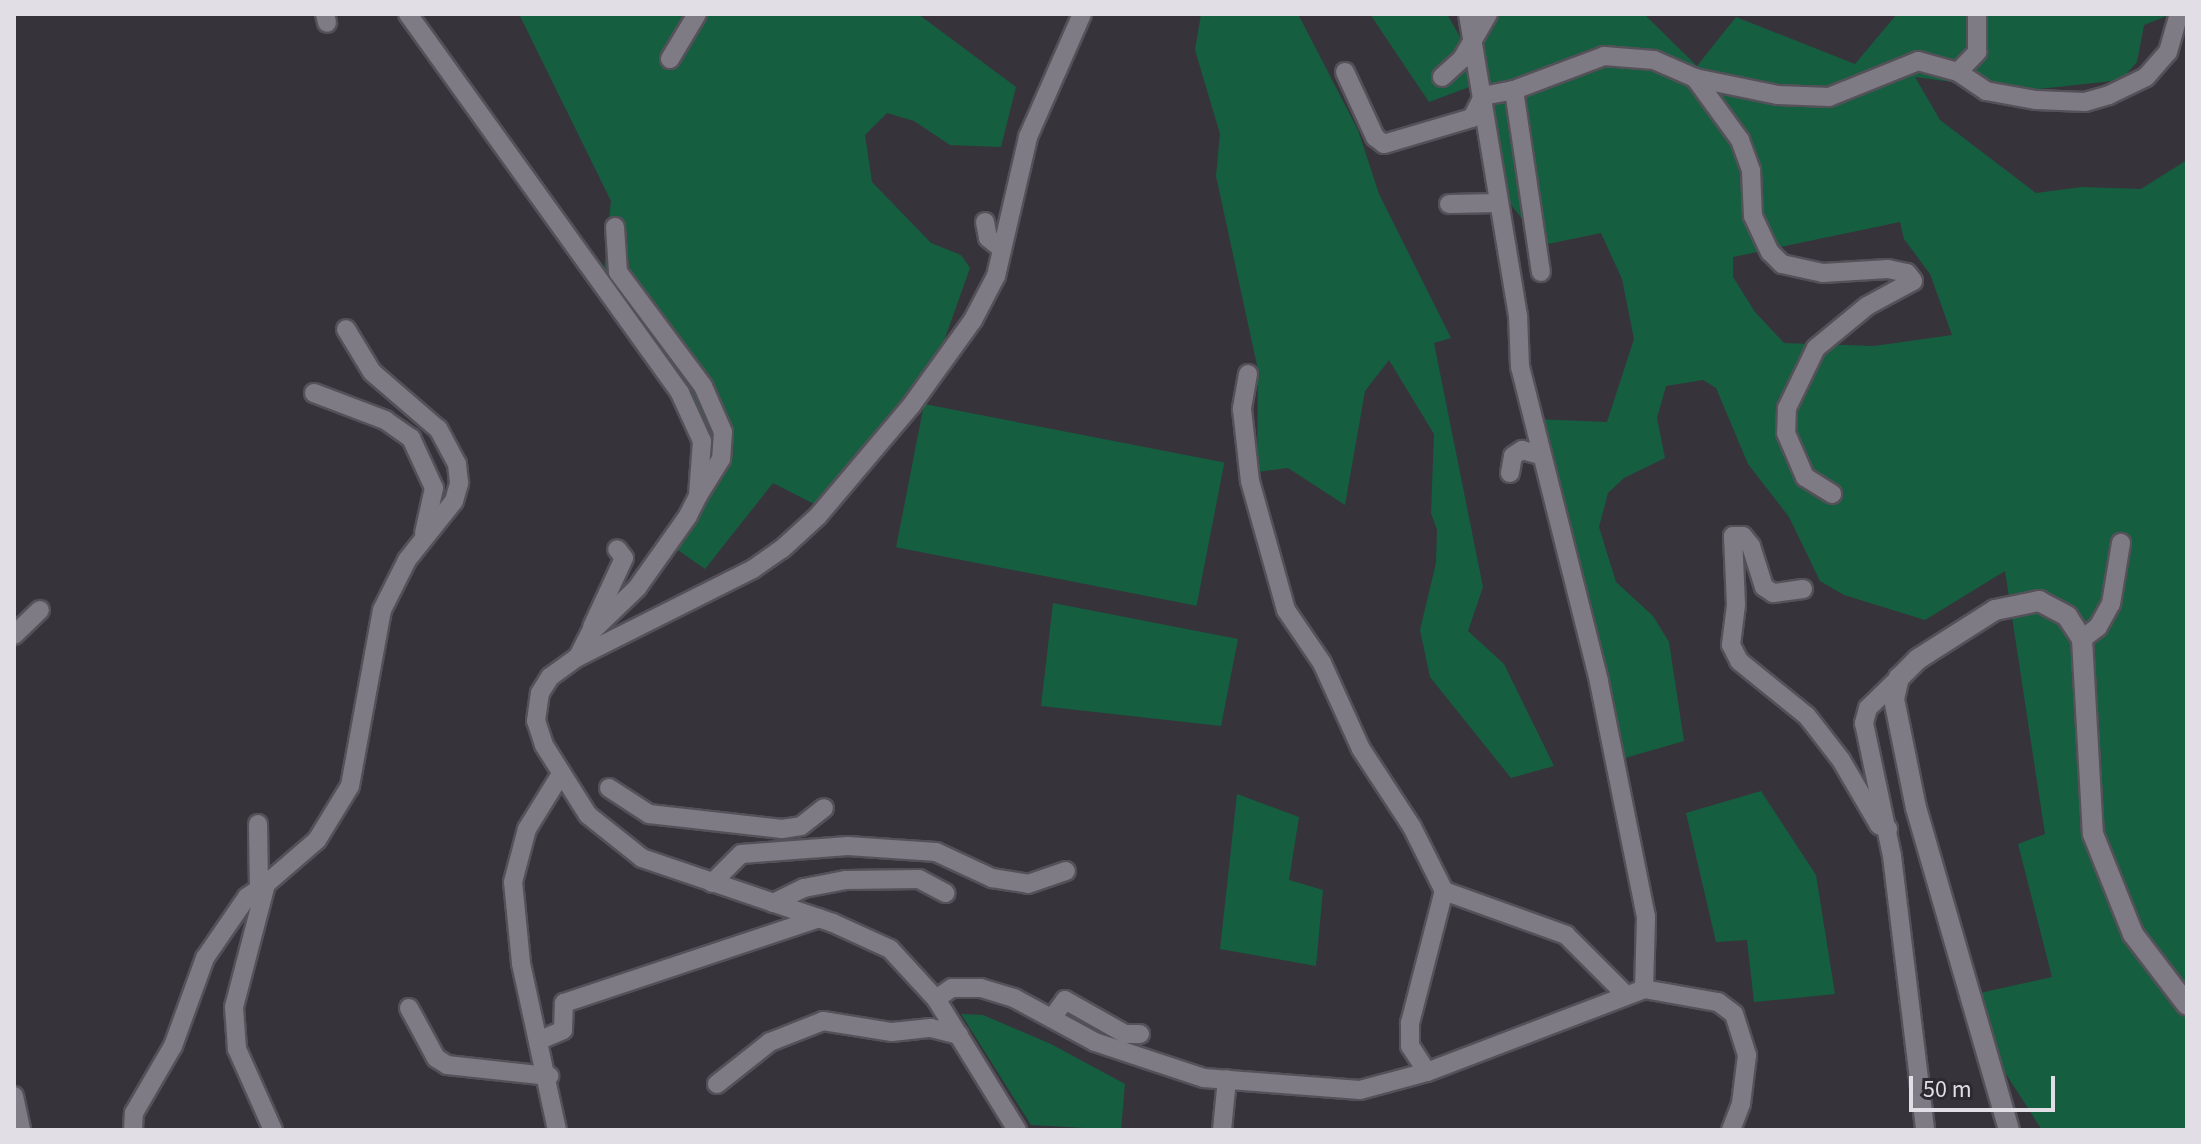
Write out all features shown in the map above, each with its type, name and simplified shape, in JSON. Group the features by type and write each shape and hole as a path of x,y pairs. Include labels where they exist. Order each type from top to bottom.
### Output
{"street":[{"path":"408,14 680,393 702,441 698,496"},
{"path":"670,59 697,14"},
{"path":"1017,1130 936,999 890,949 819,918 675,873 620,844 588,815 561,774 536,721 540,693 550,677 578,657 753,569 818,516 954,347 996,276 1028,137 1082,14"},
{"path":"1468,14 1518,316 1520,367 1612,746 1646,917 1644,989"},
{"path":"1442,77 1462,59 1488,14"},
{"path":"1958,72 1977,52 1977,14"},
{"path":"1483,96 1514,90 1604,56 1654,60 1695,78 1750,91 1829,97 1918,61 1958,72 1986,91 2036,100 2085,102 2109,95 2146,77 2168,52 2179,14"},
{"path":"1345,72 1375,137 1384,144 1472,118 1483,96"},
{"path":"1695,78 1740,140 1751,171 1753,216 1770,252 1782,264 1823,273 1888,269 1907,273 1913,281 1867,306 1816,348 1787,408 1786,433 1805,477 1832,494"},
{"path":"1514,90 1541,272"},
{"path":"1449,204 1498,203"},
{"path":"985,222 988,238 1002,249"},
{"path":"590,633 637,588 698,496 721,459 723,432 703,386 618,272 615,227"},
{"path":"133,1130 134,1113 173,1046 205,958 229,919 317,840 350,786 382,610 422,539 454,501 457,464 438,429 372,372 346,329"},
{"path":"1248,374 1243,434 1250,481 1286,610 1322,663 1361,749 1412,827 1444,891 1410,1023 1410,1046 1427,1072"},
{"path":"314,393 385,420 417,445 434,488 422,539"},
{"path":"1510,473 1513,456 1522,450 1539,455"},
{"path":"1803,589 1773,593 1764,587 1751,546 1743,536 1733,536 1736,605 1731,645 1739,661 1807,716 1841,760 1879,825 1888,829"},
{"path":"2082,639 2098,627 2111,604 2121,543"},
{"path":"578,657 624,558 617,549"},
{"path":"1925,1130 1888,829 1864,723 1868,708 1943,641 2018,603 2039,601 2056,609 2082,639 2093,834 2133,934 2187,1005"},
{"path":"14,635 40,610"},
{"path":"1899,678 1895,715 1916,808 2009,1130"},
{"path":"557,1130 549,1076 521,963 513,882 527,829 561,774"},
{"path":"609,788 649,814 782,829 801,826 824,808"},
{"path":"258,824 263,886 234,1007 237,1049 273,1130"},
{"path":"712,883 741,854 848,846 936,852 992,878 1028,884 1066,871"},
{"path":"773,903 804,888 846,880 919,879 945,893"},
{"path":"1444,891 1566,935 1626,995"},
{"path":"540,1040 563,1030 564,1003 819,918"},
{"path":"936,999 952,988 981,988 1151,1064 1227,1079 1360,1090 1427,1072 1644,989 1718,1002 1734,1014 1747,1055 1741,1104 1731,1130"},
{"path":"1052,1018 1065,1000 1125,1034 1140,1034"},
{"path":"409,1008 436,1058 447,1065 549,1076"},
{"path":"717,1084 770,1042 823,1021 892,1032 931,1028 959,1035"},
{"path":"1222,1130 1227,1079"},
{"path":"14,1096 21,1130"}],"green space":[{"path":"519,14 918,14 1016,87 1001,147 950,145 914,121 887,113 865,135 872,182 931,243 961,255 970,268 940,352 816,505 773,483 705,569 662,539 697,501 690,431 664,365 603,279 611,201"},
{"path":"1201,14 1298,14 1358,130 1379,194 1451,338 1434,343 1483,587 1468,631 1504,664 1554,766 1511,778 1430,677 1420,630 1436,563 1437,530 1431,513 1434,434 1389,360 1365,391 1345,505 1288,468 1257,472 1258,370 1216,176 1220,134 1195,50"},
{"path":"1370,14 1447,14 1460,37 1482,14 1644,14 1697,66 1736,17 1855,64 1897,14 2172,14 2144,25 2137,62 2121,80 2021,91 1915,77 1940,120 2036,193 2082,187 2141,189 2187,160 2187,1130 2042,1130 1957,998 2052,977 2018,844 2045,834 2005,571 1925,620 1844,595 1820,581 1789,517 1748,464 1716,388 1703,380 1666,386 1657,418 1665,458 1624,478 1608,493 1599,527 1616,582 1653,616 1669,642 1684,741 1625,758 1536,419 1607,422 1634,339 1622,279 1601,233 1543,245 1500,191 1488,80 1429,102","holes":["1900,222 1904,239 1930,274 1952,335 1874,346 1784,343 1755,312 1733,277 1733,257"]},
{"path":"924,404 1224,462 1197,606 896,547"},
{"path":"1053,603 1238,639 1221,726 1041,706"},
{"path":"1761,791 1816,875 1835,994 1754,1002 1747,940 1716,942 1686,813"},
{"path":"1237,794 1299,817 1289,880 1323,890 1316,966 1220,949"},
{"path":"961,1014 983,1015 1051,1044 1125,1084 1121,1130 1031,1125"}]}
